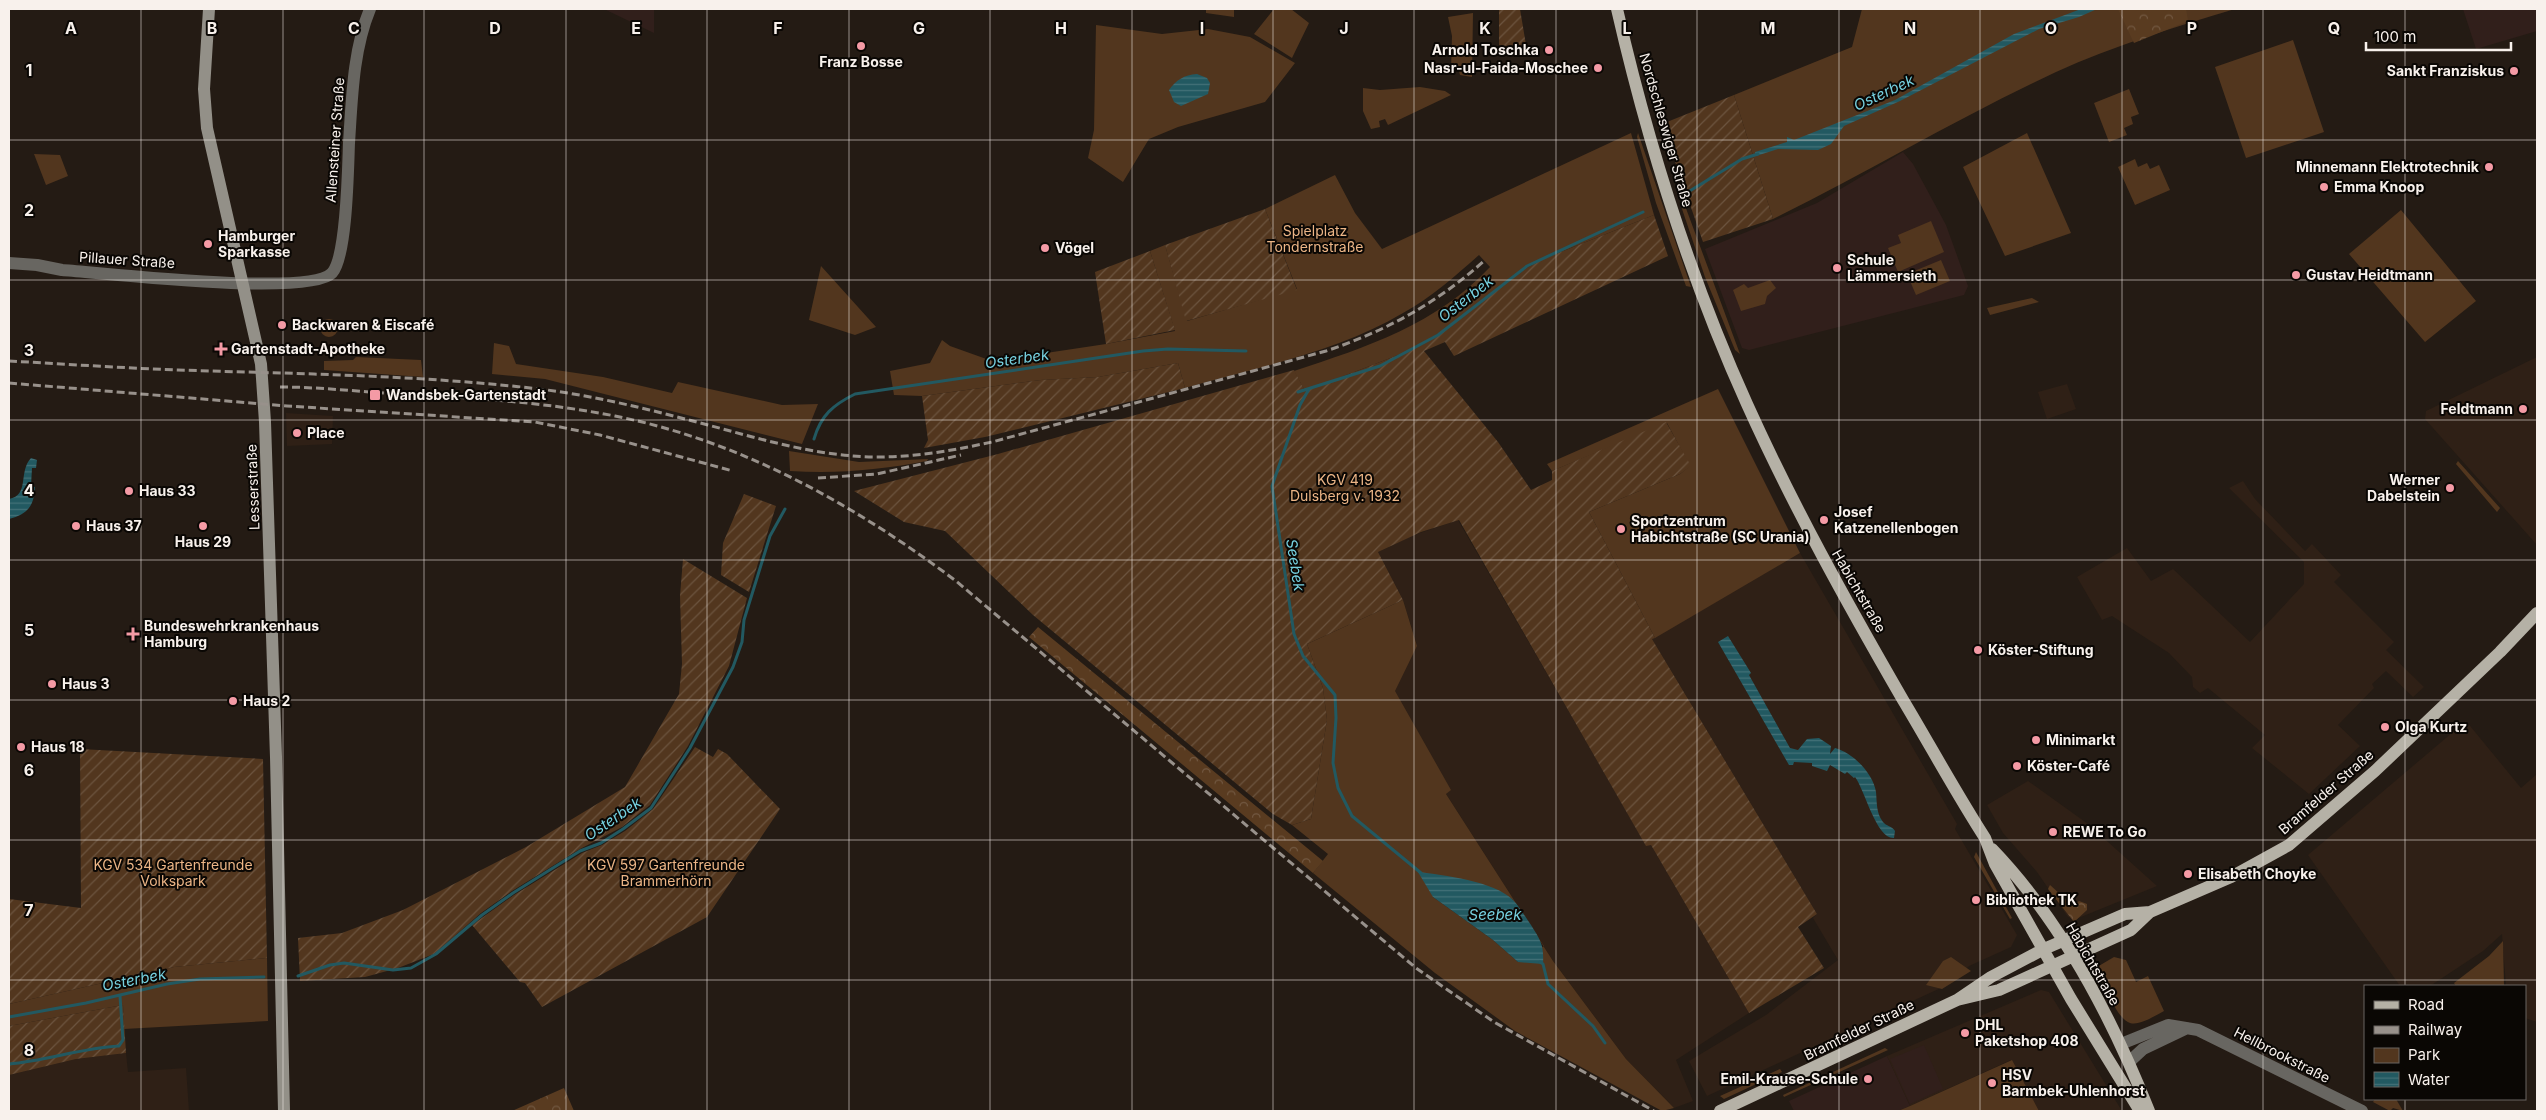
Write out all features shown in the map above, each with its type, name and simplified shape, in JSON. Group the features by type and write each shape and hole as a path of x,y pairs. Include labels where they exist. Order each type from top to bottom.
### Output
{"main road":[{"name":"Lesserstraße","path":"209,9 204,89 207,128 260,364 266,422 284,1111"},
{"name":"Nordschleswiger Straße","path":"1617,9 1647,126 1679,229"},
{"name":"Habichtstraße","path":"1679,229 1726,354 1793,502 1889,675 1989,845 2023,884 2072,957 2121,1044 2149,1111"},
{"name":"Bramfelder Straße","path":"1720,1111 1957,1000 1991,977 2044,950 2125,914 2150,912 2231,877 2289,845 2375,771 2500,652 2537,613"},
{"name":"Habichtstraße","path":"1989,845 1995,864 2052,965 2122,1085 2140,1111"},
{"name":"Bramfelder Straße","path":"1957,1000 1999,990 2072,957 2131,930 2150,912"}],"street":[{"name":"Allensteiner Straße","path":"333,273 343,234 357,54 370,9"},
{"name":"Pillauer Straße","path":"9,263 38,265 62,270 269,285 312,280 333,273"},
{"name":"Hellbrookstraße","path":"2121,1044 2168,1025 2187,1028 2205,1034 2362,1111"},
{"path":"2129,1062 2143,1049 2187,1028"}],"shaded area":[{"path":"604,9 654,9 654,33"},
{"path":"2463,9 2537,9 2537,31 2476,49"},
{"name":"Schule Lämmersieth","path":"1903,152 1913,164 1946,225 1968,286 1964,295 1749,350 1742,348 1705,249 1817,203"},
{"path":"2537,357 2537,545 2425,419 2426,411"},
{"path":"2067,384 2076,409 2047,419 2038,392"},
{"path":"286,413 333,416 332,444 287,446"},
{"path":"2243,481 2255,499 2305,551 2312,544 2341,575 2334,582 2394,642 2386,650 2424,687 2413,697 2386,671 2372,684 2374,688 2338,725 2360,746 2309,794 2252,748 2265,735 2208,688 2200,693 2193,687 2192,677 2169,653 2112,616 2102,620 2077,577 2127,548 2151,581 2173,569 2250,642 2304,584 2304,562 2229,488"},
{"path":"1458,520 1646,845 1651,845 1749,1013 1676,1060 1693,1101 1674,1108 1626,1059 1553,961 1446,794 1450,790 1394,691 1417,646 1403,600 1378,552 1411,536"},
{"path":"1800,553 1957,824 1955,829 2017,935 2011,947 1969,966 1945,986 1707,1096 1689,1061 1766,1015 1838,960 1813,918 1817,914 1652,639"},
{"path":"2466,721 2521,788 2537,774 2537,1022 2526,1018 2526,985 2506,985 2502,934 2483,951 2432,985 2399,985 2308,855"},
{"path":"2028,781 2088,824 2157,886 2076,919 2068,917 2037,872 2003,833 1987,805"},
{"path":"2041,990 2049,992 2122,1111 2039,1111 2011,1060 1910,1106 1887,1056"},
{"path":"1924,1045 1943,1089 1910,1104 1890,1059"},
{"path":"126,1053 128,1072 186,1068 189,1111 9,1111 9,1075 76,1059"},
{"name":"Emil-Krause-Schule","path":"1887,1056 1910,1106 1898,1111 1794,1111 1789,1101"}],"green space":[{"path":"1206,9 1234,9 1234,17 1206,13"},
{"path":"1274,9 1291,9 1309,23 1292,58 1254,34"},
{"path":"1499,9 1520,9 1527,51 1499,49"},
{"path":"1862,9 2235,9 2122,45 2056,72 1984,107 1773,219 1734,95 1852,47"},
{"path":"2118,9 2186,9 2188,21 2134,43"},
{"path":"1473,13 1472,77 1460,75 1459,71 1451,69 1452,36 1448,17"},
{"path":"1096,25 1162,34 1208,29 1250,37 1295,63 1265,102 1178,127 1149,139 1123,182 1088,158 1094,130"},
{"path":"2293,40 2324,132 2246,158 2215,67"},
{"path":"1420,87 1445,91 1451,95 1388,125 1385,119 1379,121 1380,127 1371,129 1363,111 1363,88 1380,90"},
{"path":"2129,89 2139,114 2131,117 2133,124 2124,128 2127,135 2109,142 2094,103"},
{"path":"1734,95 1773,219 1703,242 1662,124"},
{"name":"Spielplatz Tondernstraße","path":"1631,133 1654,215 1543,259 1516,274 1448,328 1406,352 1305,391 1294,371 1374,343 1424,319 1469,287 1490,267 1479,255 1423,301 1378,327 1297,357 1185,388 1178,363 1098,377 1041,380 922,396 894,395 890,371 930,363 942,340 950,346 992,361 1106,344 1175,331 1150,251 1165,245 1187,321 1297,289 1265,209 1335,175 1355,213 1382,249"},
{"path":"1638,133 1691,287 1686,286 1656,203 1637,137"},
{"path":"2027,133 2071,233 2005,256 1963,167"},
{"path":"34,154 60,155 68,176 46,185"},
{"path":"2135,159 2138,167 2147,163 2150,169 2159,165 2170,190 2135,205 2118,167"},
{"path":"1684,203 1740,354 1735,350 1705,277 1681,206"},
{"path":"1265,209 1297,290 1186,321 1165,245"},
{"path":"2401,210 2476,301 2425,342 2349,254"},
{"name":"KGV 419 Dulsberg v. 1932","path":"1654,215 1668,256 1454,356 1445,342 1424,351 1498,442 1531,490 1552,480 1552,471 1666,422 1691,466 1680,474 1589,512 1655,638 1652,639 1817,914 1798,927 1824,968 1749,1013 1651,845 1646,846 1459,520 1421,532 1378,552 1403,600 1307,644 1323,688 1327,720 1311,819 1292,825 1273,814 1033,615 945,531 904,522 854,491 998,454 1294,370 1305,391 1406,352 1448,328 1516,274 1543,259"},
{"path":"1931,221 1944,252 1898,272 1888,248 1901,243 1898,235"},
{"path":"1150,251 1175,330 1106,344 1095,272"},
{"path":"1941,260 1950,281 1916,295 1907,274"},
{"path":"821,266 876,327 855,335 809,320"},
{"path":"1770,280 1776,288 1767,296 1765,304 1741,311 1733,290 1744,284 1748,288"},
{"path":"2032,298 2039,302 1990,315 1987,308"},
{"path":"329,319 335,322 338,328 335,334 329,337 323,334 320,328 323,322"},
{"path":"494,343 509,346 516,364 603,377 672,393 678,382 782,405 818,404 802,444 545,379 492,374"},
{"path":"356,357 421,360 423,377 324,370 324,361 353,360"},
{"path":"1178,363 1185,388 985,437 924,448 928,440 922,396 1041,380 1098,377"},
{"path":"1718,389 1800,553 1655,638 1589,512 1680,474 1690,466 1667,423 1552,471 1547,464"},
{"path":"789,451 859,462 928,459 927,461 875,469 825,472 790,471"},
{"path":"2458,461 2500,508 2497,512 2456,464"},
{"path":"744,494 776,506 749,592 721,575 723,543"},
{"path":"683,559 747,598 729,666 688,746 650,805 622,827 580,849 512,891 481,913 434,954 398,968 365,977 300,981 298,938 342,933 403,910 526,847 625,787 679,694 682,664 680,596"},
{"path":"1403,600 1417,646 1395,691 1451,790 1446,794 1534,931 1512,899 1433,897 1493,940 1518,962 1544,946 1553,961 1626,1059 1674,1108 1662,1111 1515,1031 1435,973 1313,873 1328,854 1292,825 1311,819 1327,720 1323,688 1307,644"},
{"path":"1038,627 1323,861 1313,873 1029,637"},
{"name":"KGV 597 Gartenfreunde Brammerhörn","path":"695,747 713,757 718,749 727,754 780,809 707,917 542,1007 525,983 520,982 472,925 514,895 582,853 602,845 625,831 653,809"},
{"name":"KGV 534 Gartenfreunde Volkspark","path":"80,749 263,759 267,958 174,967 9,1004 9,899 81,908"},
{"path":"1976,852 2012,918 2010,919 1974,857"},
{"path":"2050,885 2073,906 2079,901 2087,904 2087,910 2074,922 2048,889"},
{"path":"2503,941 2504,985 2455,985 2454,983 2489,956"},
{"path":"1951,957 1971,971 1942,989 1926,985 1943,961"},
{"path":"2114,957 2126,960 2136,982 2148,976 2164,1011 2148,1020 2134,1024 2121,1016 2097,974 2097,967"},
{"path":"267,958 268,1021 124,1029 123,1005 9,1026 9,1004 174,967"},
{"path":"123,1005 126,1053 76,1059 9,1075 9,1026"},
{"path":"1885,1048 1888,1050 1784,1097 1783,1095"},
{"name":"HSV Barmbek-Uhlenhorst","path":"2012,1060 2039,1111 1898,1111 1910,1106"},
{"path":"1780,1069 1782,1072 1724,1099 1720,1096"},
{"path":"564,1088 574,1111 512,1111"},
{"path":"2374,1100 2397,1100 2403,1111 2393,1108 2390,1111 2373,1102"}],"water":[{"path":"2081,9 2097,9 2079,17 2039,29 1900,101 1844,126 1831,144 1818,150 1778,149 1756,156 1755,152 1787,142 1787,137 1794,140 1895,100 2014,34"},
{"path":"1197,74 1207,78 1210,83 1208,94 1181,106 1174,102 1169,90 1172,86 1184,77"},
{"path":"31,458 37,460 36,468 32,468 31,486 35,487 33,499 25,512 9,519 9,499 15,497 22,488 25,470"},
{"path":"1728,636 1751,673 1749,675 1790,748 1798,750 1807,739 1819,738 1831,746 1830,754 1835,748 1855,759 1871,778 1876,792 1879,815 1884,823 1895,831 1894,838 1882,831 1876,823 1855,777 1847,772 1845,774 1830,765 1827,771 1812,766 1812,763 1794,762 1793,765 1789,765 1718,642"},
{"name":"Seebek","path":"1418,872 1468,880 1504,893 1518,906 1537,935 1543,952 1543,964 1518,962 1493,940 1433,897"}],"waterway":[{"name":"Osterbek","path":"1688,192 1742,159 1758,154"},
{"name":"Osterbek","path":"1298,392 1380,366 1438,335 1527,266 1643,212"},
{"name":"Osterbek","path":"814,439 824,417 840,402 855,394 1143,351 1168,349 1246,351"},
{"name":"Seebek","path":"1309,389 1300,405 1272,486 1294,634 1303,656 1335,695 1336,718 1333,763 1338,788 1352,816 1421,873"},
{"name":"Osterbek","path":"298,976 330,965 344,963 393,970 411,968 436,954 482,915 513,893 580,851 601,843 651,808 690,748 733,667 742,642 744,620 770,536 785,509"},
{"name":"Seebek","path":"1540,962 1543,964 1548,984 1593,1026 1605,1043"},
{"name":"Osterbek","path":"9,1017 86,1003 167,984 200,979 264,977"},
{"path":"9,1064 91,1049 119,1046 123,1040 120,996"}],"railway":[{"path":"9,361 157,369 363,376 501,385 608,400 771,442 814,451 857,456 907,456 992,442 1326,351 1390,325 1410,314 1448,290 1484,261"},
{"path":"9,383 287,406 535,422 600,435 733,471"},
{"path":"280,387 482,399 588,411 662,427 752,459 795,479 878,527 956,581 1416,968 1494,1022 1654,1111"},
{"path":"818,478 877,474 961,455"}],"place":[{"name":"Franz Bosse","path":"861,46"},
{"name":"Arnold Toschka","path":"1549,50"},
{"name":"Nasr-ul-Faida-Moschee","path":"1598,68"},
{"name":"Sankt Franziskus","path":"2514,71"},
{"name":"Minnemann Elektrotechnik","path":"2489,167"},
{"name":"Emma Knoop","path":"2324,187"},
{"name":"Hamburger Sparkasse","path":"208,244"},
{"name":"Vögel","path":"1045,248"},
{"name":"Schule Lämmersieth","path":"1837,268"},
{"name":"Gustav Heidtmann","path":"2296,275"},
{"name":"Backwaren & Eiscafé","path":"282,325"},
{"name":"Gartenstadt-Apotheke","path":"221,349"},
{"name":"Wandsbek-Gartenstadt","path":"375,395"},
{"name":"Feldtmann","path":"2523,409"},
{"name":"Place","path":"297,433"},
{"name":"Werner Dabelstein","path":"2450,488"},
{"name":"Haus 33","path":"129,491"},
{"name":"Josef Katzenellenbogen","path":"1824,520"},
{"name":"Haus 37","path":"76,526"},
{"name":"Haus 29","path":"203,526"},
{"name":"Sportzentrum Habichtstraße (SC Urania)","path":"1621,529"},
{"name":"Bundeswehrkrankenhaus Hamburg","path":"133,634"},
{"name":"Köster-Stiftung","path":"1978,650"},
{"name":"Haus 3","path":"52,684"},
{"name":"Haus 2","path":"233,701"},
{"name":"Olga Kurtz","path":"2385,727"},
{"name":"Minimarkt","path":"2036,740"},
{"name":"Haus 18","path":"21,747"},
{"name":"Köster-Café","path":"2017,766"},
{"name":"REWE To Go","path":"2053,832"},
{"name":"Elisabeth Choyke","path":"2188,874"},
{"name":"Bibliothek TK","path":"1976,900"},
{"name":"DHL Paketshop 408","path":"1965,1033"},
{"name":"Emil-Krause-Schule","path":"1868,1079"},
{"name":"HSV Barmbek-Uhlenhorst","path":"1992,1083"}]}
